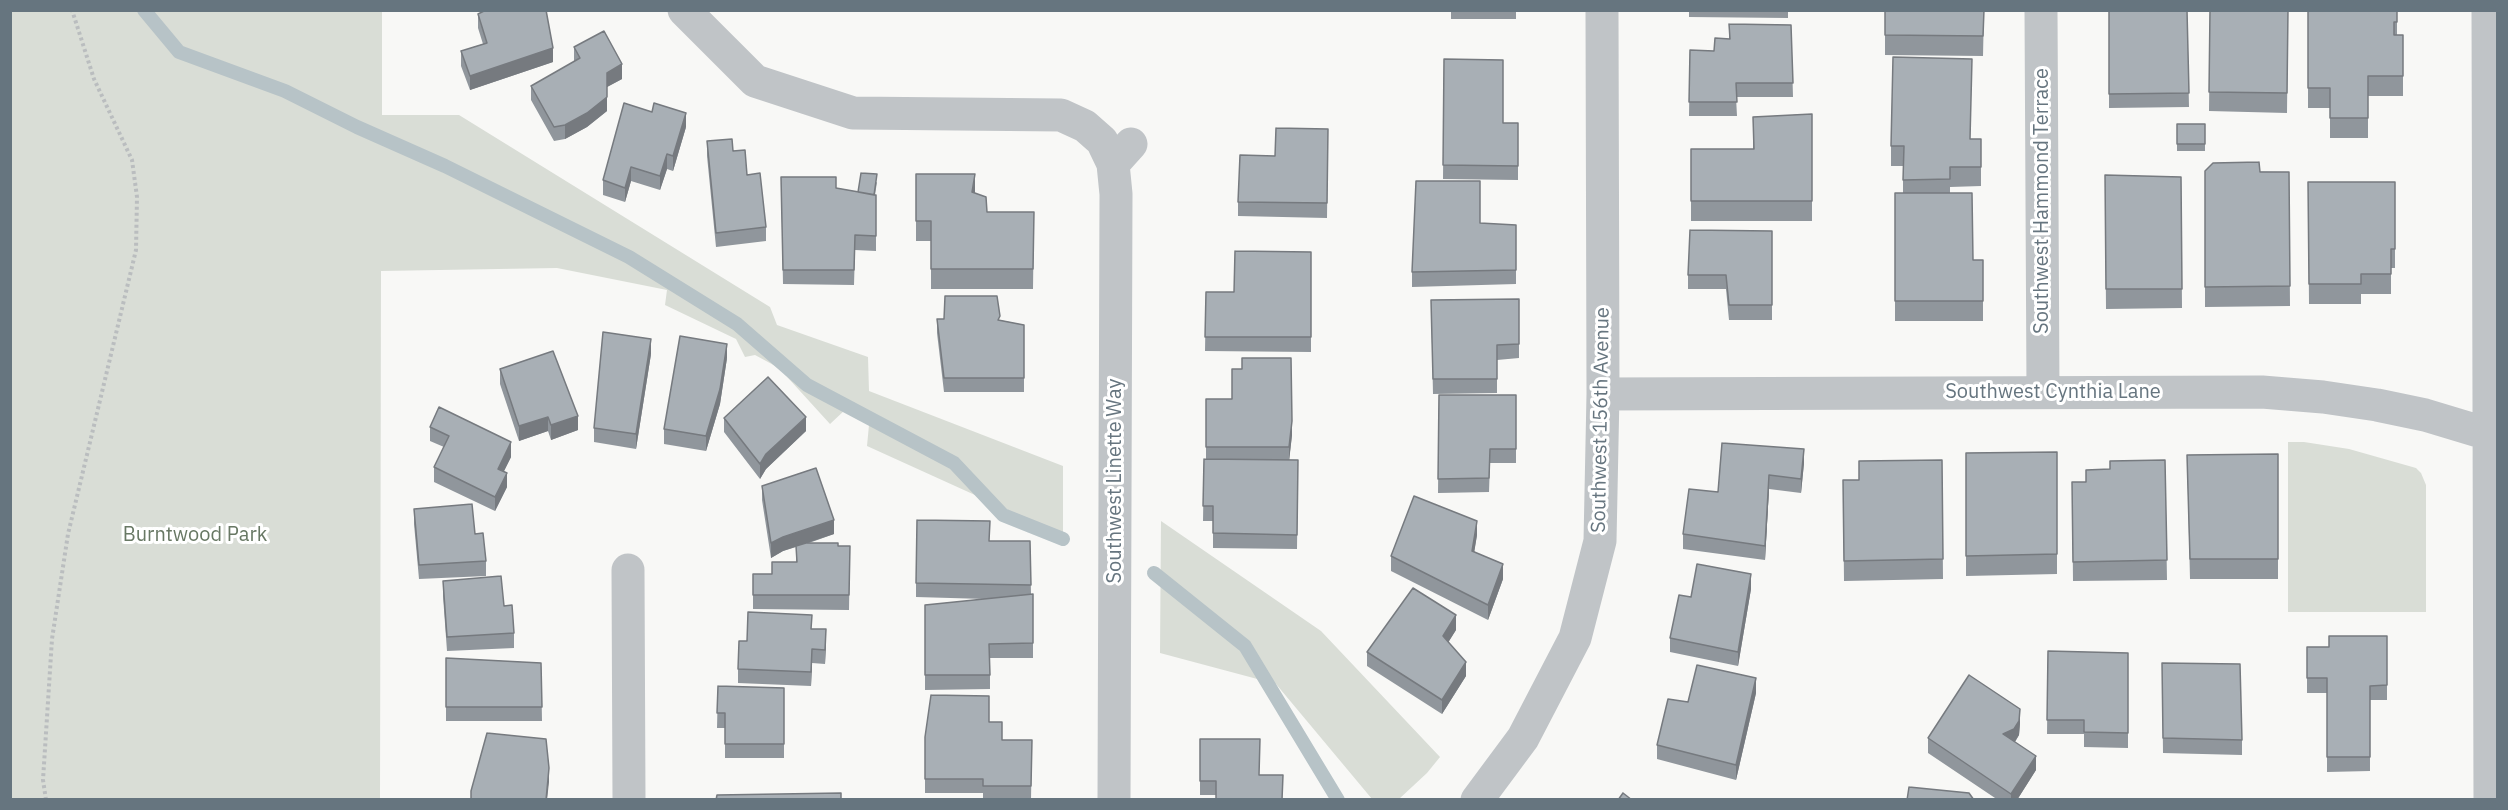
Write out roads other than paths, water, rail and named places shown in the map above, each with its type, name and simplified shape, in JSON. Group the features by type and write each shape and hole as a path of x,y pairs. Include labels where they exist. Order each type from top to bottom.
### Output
{"street":[{"name":"Southwest Linette Way","path":"684,10 755,81 853,113 1061,115 1085,126 1122,154 1116,194 1114,800"},
{"name":"Southwest 156th Avenue","path":"1477,800 1523,738 1575,638 1600,542 1603,394 1602,10"},
{"name":"Southwest Hammond Terrace","path":"2041,10 2043,392"},
{"path":"2488,10 2494,436 2490,800"},
{"name":"Southwest Cynthia Lane","path":"1603,394 2262,392 2323,397 2425,414 2494,436"},
{"path":"628,570 629,800"}],"waterway":[{"path":"144,10 179,52 285,91 357,127 445,166 629,257 737,324 807,385 954,463 1003,515 1063,539"},
{"path":"1154,573 1245,646 1338,800"}],"park label":[{"name":"Burntwood Park","path":"195,535"}]}
